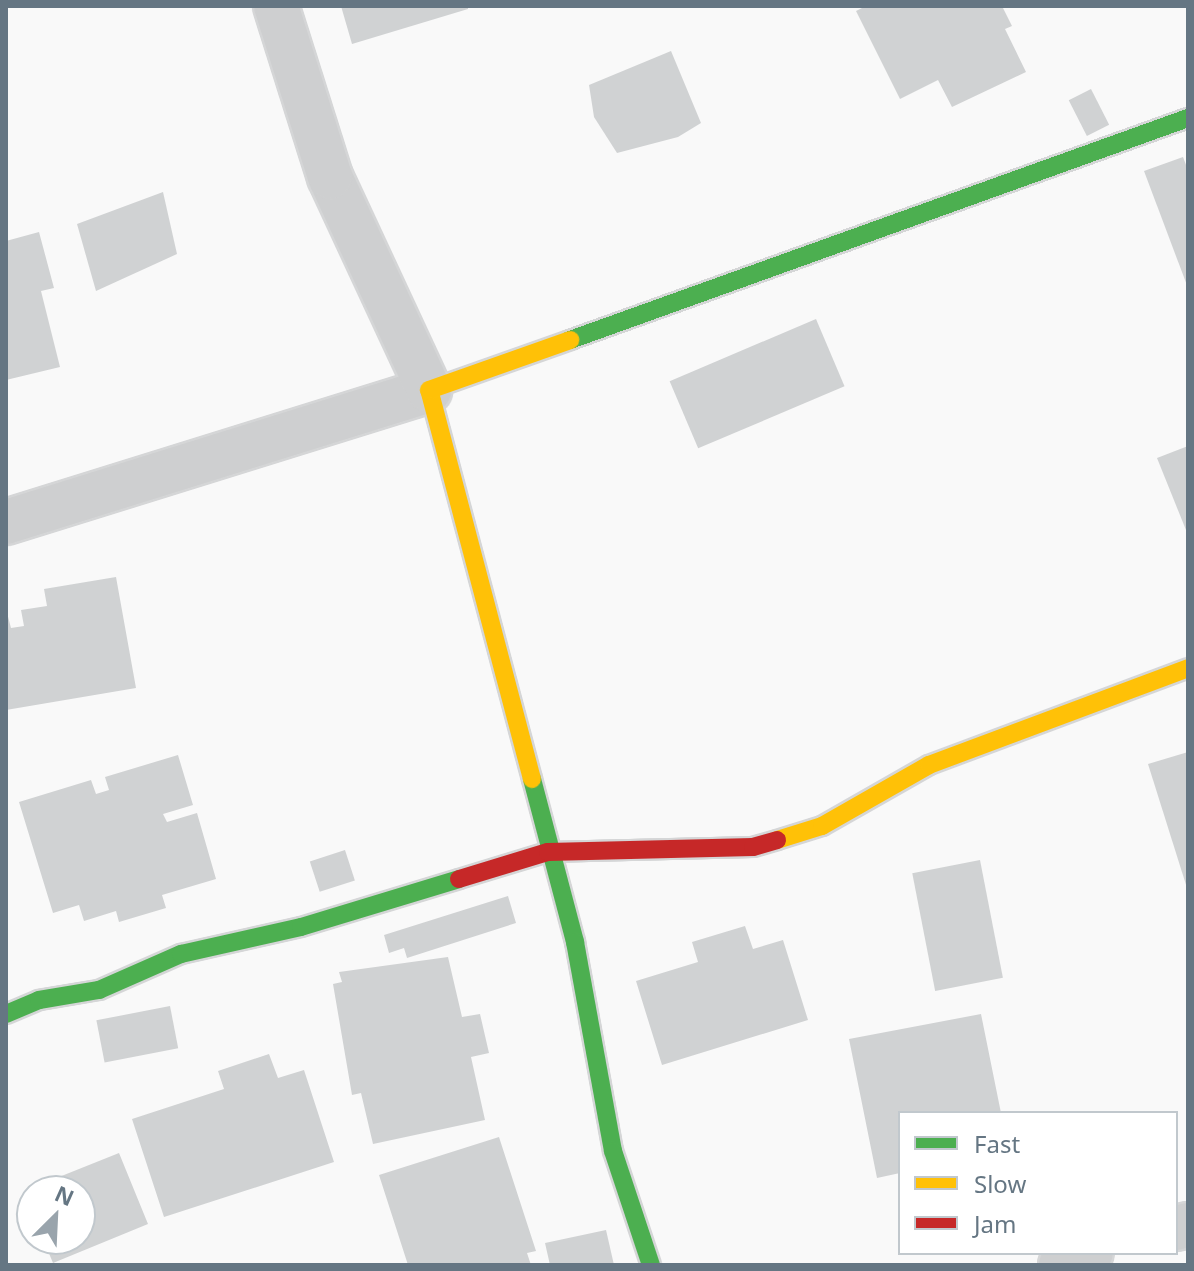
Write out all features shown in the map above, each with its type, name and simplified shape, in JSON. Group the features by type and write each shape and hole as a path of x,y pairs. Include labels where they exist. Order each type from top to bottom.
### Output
{"street":[{"path":"276,6 330,177 429,390 598,1045 613,1151 651,1265"},
{"path":"6,522 429,390 1188,118"},
{"path":"6,1014 39,1000 99,990 181,954 301,927 548,852 753,847 822,826 929,765 1188,668"},
{"path":"1061,1265 1086,1255"}],"building":[{"path":"341,6 468,6 468,9 352,44"},
{"path":"866,6 1002,6 1012,26 1005,29 1026,72 952,107 938,80 900,99 856,11"},
{"path":"671,51 701,123 678,137 617,153 594,117 589,85"},
{"path":"1091,89 1109,125 1087,136 1069,100"},
{"path":"1183,157 1188,170 1188,288 1144,171"},
{"path":"163,192 177,254 96,291 77,224"},
{"path":"39,232 54,288 41,291 60,367 6,380 6,241"},
{"path":"816,319 845,386 698,448 670,381"},
{"path":"1188,446 1188,535 1157,458"},
{"path":"116,577 136,688 6,710 6,609 11,628 24,626 21,610 47,606 44,589"},
{"path":"1188,752 1188,888 1187,888 1148,764"},
{"path":"178,755 193,805 163,814 167,822 197,813 216,879 162,895 166,908 119,922 116,911 84,921 79,905 53,913 19,802 91,780 96,794 109,790 105,777"},
{"path":"345,850 355,880 320,892 310,861"},
{"path":"980,860 1003,978 935,991 912,873"},
{"path":"508,896 516,923 407,958 404,948 389,953 384,935"},
{"path":"745,926 753,949 783,940 808,1020 662,1065 636,981 698,962 692,942"},
{"path":"448,957 462,1017 480,1014 489,1053 471,1057 485,1120 373,1144 361,1093 352,1095 333,984 342,982 339,972"},
{"path":"170,1006 178,1048 105,1063 96,1020"},
{"path":"981,1014 1001,1111 898,1111 898,1173 877,1178 849,1039"},
{"path":"269,1054 278,1078 304,1070 334,1162 164,1217 132,1119 224,1089 218,1071"},
{"path":"499,1137 536,1251 527,1253 531,1265 408,1265 379,1175"},
{"path":"119,1153 148,1224 96,1245 96,1175 64,1175"},
{"path":"606,1230 614,1265 550,1265 545,1243"},
{"path":"50,1255 72,1255 53,1263"}],"traffic: fast":[{"path":"570,340 1188,118"},
{"path":"532,779 575,942 613,1151 651,1265"},
{"path":"6,1014 39,1000 99,990 181,954 301,927 459,879"}],"traffic: slow":[{"path":"532,779 429,390 570,340"},
{"path":"777,840 822,826 929,765 1188,668"}],"traffic: jam":[{"path":"459,879 548,852 753,847 777,840"}]}
